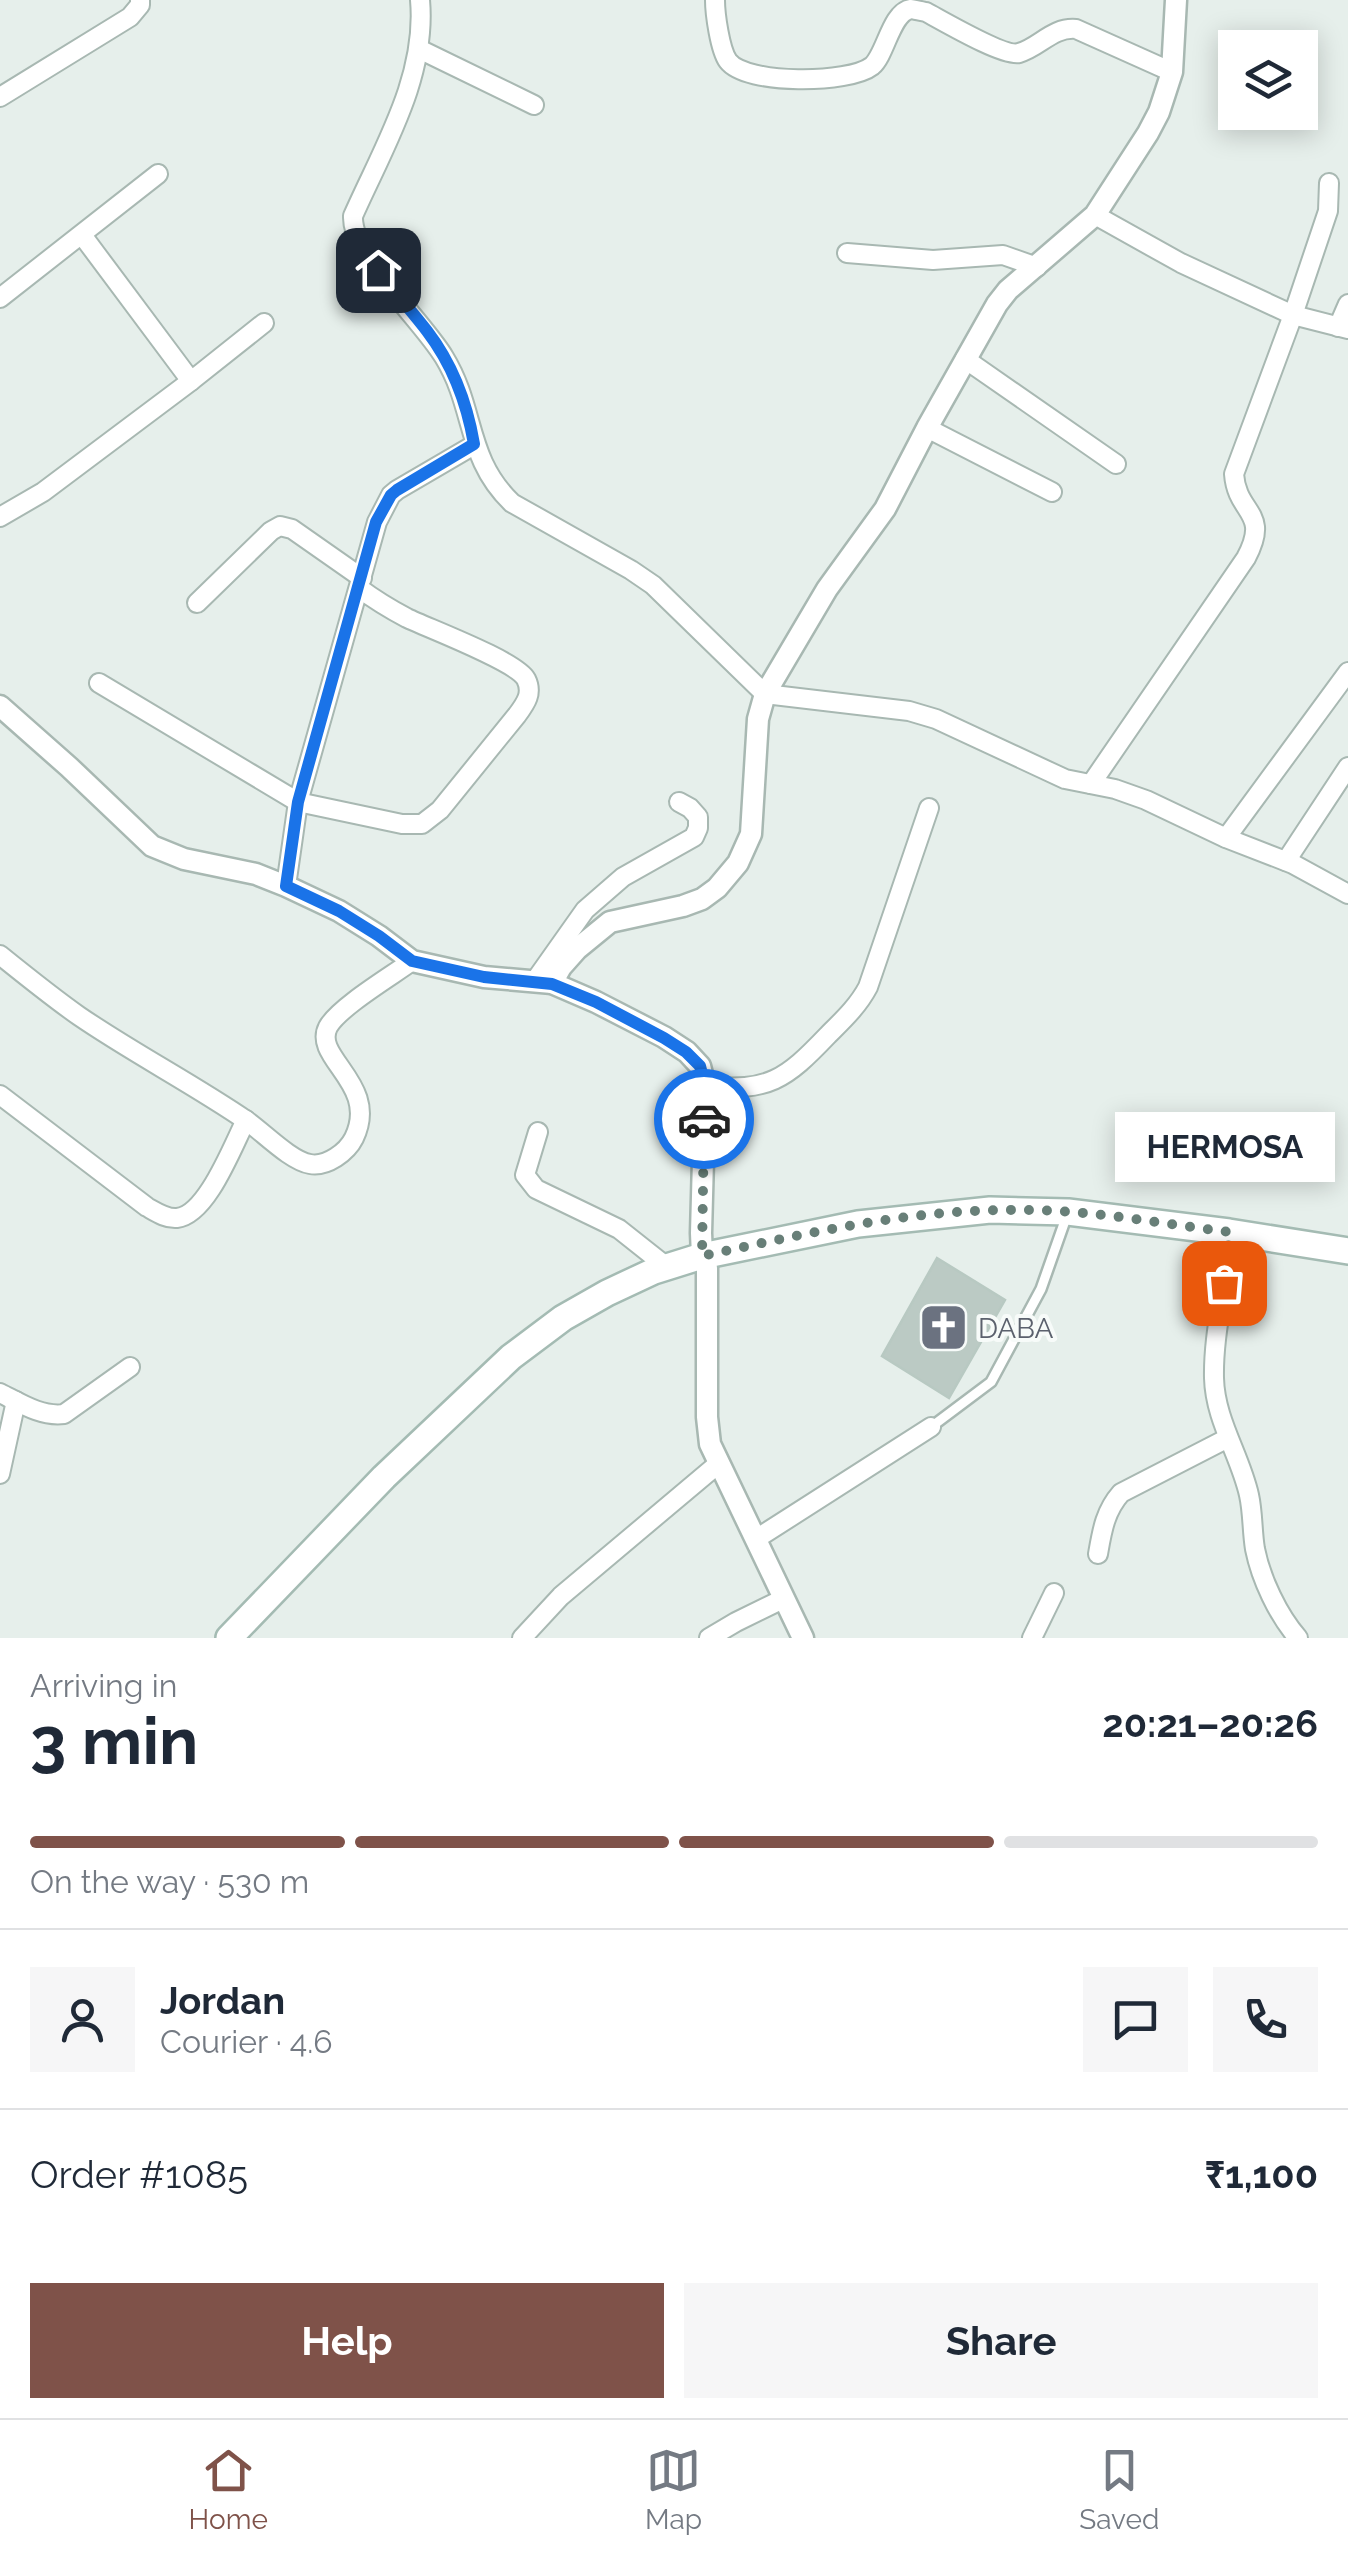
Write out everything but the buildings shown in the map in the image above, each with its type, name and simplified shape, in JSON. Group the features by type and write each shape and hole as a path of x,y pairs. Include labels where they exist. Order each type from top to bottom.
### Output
{"main road":[{"path":"229,1638 384,1477 511,1358 564,1318 667,1267 810,1233 898,1218 990,1210 1068,1212 1348,1251"}],"street":[{"path":"0,96 130,17 140,0"},
{"path":"420,0 419,49 404,100 353,216 352,227 363,250 428,331 446,360 459,385 474,444 498,490 512,503 652,585 764,694 909,711 936,719 1053,774 1146,800 1286,861 1348,894"},
{"path":"715,0 725,56 739,70 751,74 814,80 860,72 872,66 895,22 911,9 926,12 1007,54 1023,52 1056,31 1076,29 1172,72"},
{"path":"543,983 603,926 702,899 738,863 751,834 758,719 764,694 827,588 885,509 996,304 1095,215 1153,123 1172,72 1176,0"},
{"path":"419,49 534,104"},
{"path":"0,298 158,174"},
{"path":"1092,784 1254,542 1256,522 1235,488 1234,474 1328,211 1329,183"},
{"path":"1095,215 1181,263 1293,315 1343,328 1348,304"},
{"path":"82,235 191,381"},
{"path":"847,253 933,260 1003,255 1038,267"},
{"path":"0,517 43,492 264,323"},
{"path":"965,360 1116,464"},
{"path":"927,428 1052,492"},
{"path":"286,886 298,802 376,522 391,495 474,444"},
{"path":"99,684 298,802 402,824 422,824 440,810 517,714 530,692 522,673 513,666 403,616 292,529 280,526 271,531 197,602"},
{"path":"1226,838 1348,672"},
{"path":"0,706 152,846 184,859 256,874 286,886 339,911 412,961 484,977 543,983 596,1002 664,1038 700,1066 705,1086 702,1256 707,1268 710,1444 802,1638"},
{"path":"1286,861 1348,767"},
{"path":"543,983 585,910 623,877 694,836 698,817 679,802"},
{"path":"705,1086 746,1088 785,1075 862,998 929,808"},
{"path":"0,955 79,1016 310,1164 332,1160 350,1144 359,1123 358,1096 330,1055 326,1030 355,1002 412,961"},
{"path":"0,1095 147,1207 174,1218 188,1215 202,1204 246,1120"},
{"path":"538,1132 525,1175 528,1182 536,1190 619,1229 667,1267"},
{"path":"1230,1232 1214,1382 1223,1426 1250,1497 1255,1551 1274,1602 1298,1638"},
{"path":"0,1474 8,1397 44,1412 64,1414 130,1367"},
{"path":"756,1538 931,1427"},
{"path":"1098,1554 1105,1518 1121,1493 1228,1438"},
{"path":"522,1638 561,1596 718,1464"},
{"path":"1032,1638 1054,1593"},
{"path":"708,1638 783,1600"}],"lane":[{"path":"931,1427 992,1382 1041,1289 1068,1212"}],"way so far":[{"path":"704,1119 702,1256 898,1218 990,1210 1068,1212 1230,1232 1224,1283"}],"place":[{"name":"HERMOSA","path":"1224,1283"},
{"name":"DABA","path":"943,1328"}],"route":[{"path":"378,270 428,331 446,360 459,385 474,444 397,490 376,522 298,802 286,886 339,911 412,961 484,977 552,984 664,1038 700,1066 705,1086 704,1119"}]}
